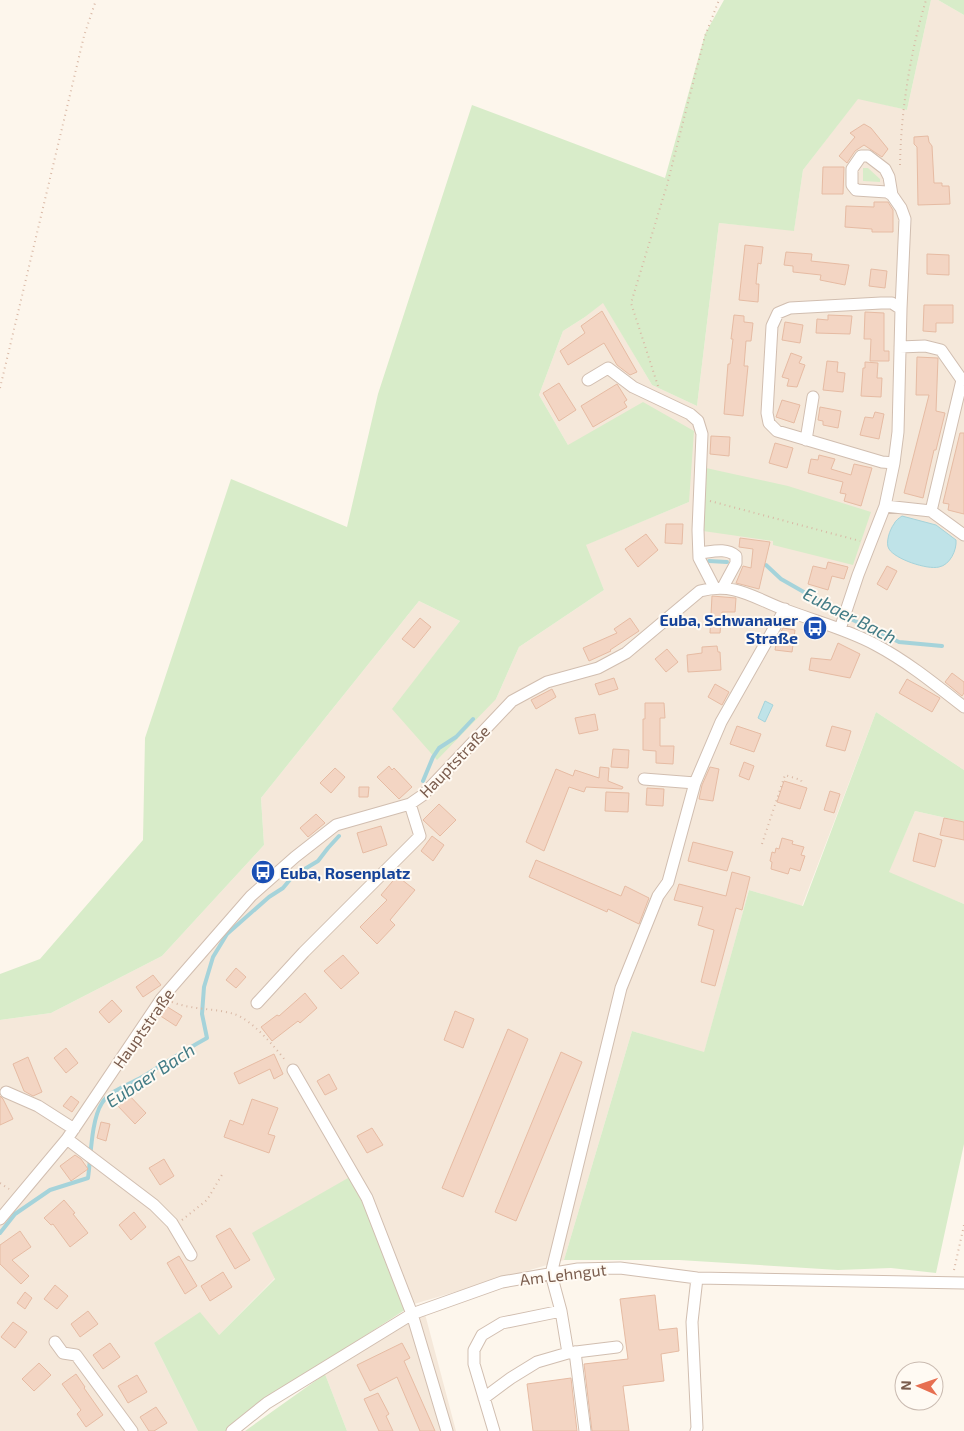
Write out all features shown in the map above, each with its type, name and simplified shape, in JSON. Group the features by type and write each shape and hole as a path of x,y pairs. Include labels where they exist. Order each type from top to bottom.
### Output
{"street":[{"path":"841,626 885,506 898,432 905,219 901,208 892,195"},
{"path":"894,463 882,462 777,431 769,423 767,413 772,326 778,313 790,308 881,303 892,303 901,309"},
{"path":"900,347 925,346 941,350 963,379 931,511"},
{"path":"588,380 608,368 633,387 690,414 698,420 702,434 698,530 699,558 719,587"},
{"path":"806,440 813,397"},
{"path":"885,506 931,511 964,535"},
{"path":"699,553 725,550 732,552 736,556 736,563 719,587"},
{"path":"719,587 733,588 785,609 841,626 904,661 964,707"},
{"name":"Hauptstraße","path":"0,1219 71,1134 162,998 251,896 295,857 336,826 410,804 423,796 512,701 547,682 598,668 626,652 700,591 719,587"},
{"path":"585,1431 572,1353 551,1274 621,988 658,896 668,882 695,783 721,722 785,609"},
{"path":"644,779 695,783"},
{"path":"257,1003 310,946 420,836 410,804"},
{"path":"293,1070 367,1198 412,1314 448,1431"},
{"path":"6,1092 38,1106 71,1134 86,1152 154,1205 172,1223 191,1255"},
{"name":"Am Lehngut","path":"232,1431 267,1402 412,1314 502,1282 578,1269 620,1268 697,1278 964,1283"},
{"path":"696,1431 692,1322 697,1278"},
{"path":"494,1431 474,1364 474,1350 482,1335 502,1323 561,1311"},
{"path":"55,1342 64,1353 76,1355 132,1431"},
{"path":"484,1398 537,1362 572,1353 617,1347"}],"path":[{"path":"0,388 84,36 96,0"},
{"path":"663,401 631,303 667,185 705,36 719,0"},
{"path":"900,166 901,128 916,33 926,0"},
{"path":"700,499 870,544"},
{"path":"762,844 785,775 801,780 802,783"},
{"path":"162,998 182,1006 236,1014 264,1035 293,1070"},
{"path":"172,1223 182,1220 207,1200 223,1173"},
{"path":"951,1282 964,1225"}],"shaded area":[{"path":"931,0 938,0 964,15 964,770 876,712 802,906 749,890 704,1053 632,1031 564,1260 414,1304 368,1197 275,1278 219,1335 154,1343 198,1431 0,1431 0,1020 51,1013 162,956 264,845 261,798 419,601 460,621 393,709 496,699 519,647 604,590 585,545 689,502 568,445 539,395 563,331 585,317 603,302 652,385 697,406 719,223 794,230 803,170 858,98 907,110"},
{"path":"915,811 964,822 964,904 888,873"},
{"path":"425,1314 456,1431 347,1431 325,1374 409,1318"}],"green space":[{"path":"724,0 931,0 907,110 858,99 803,170 794,231 719,223 697,406 652,385 603,303 563,331 539,395 568,445 643,402 694,431 689,502 586,545 604,590 519,647 496,699 437,760 392,709 460,621 419,601 261,798 264,845 162,956 51,1013 0,1020 0,974 40,959 143,840 145,738 231,479 347,527 378,394 472,105 665,178 705,34"},
{"path":"938,0 964,0 964,15"},
{"path":"863,168 868,168 880,179 880,182 863,181"},
{"path":"706,468 788,486 871,512 853,565 773,545 773,541 703,531"},
{"path":"876,712 964,770 964,822 915,811 889,872 964,904 964,1144 936,1273 891,1268 838,1270 679,1260 564,1260 632,1031 704,1052 749,890 803,906"},
{"path":"355,1174 368,1197 414,1304 261,1403 230,1431 198,1431 154,1343 200,1312 219,1335 275,1279 252,1233"},
{"path":"325,1374 347,1431 245,1431"}],"water":[{"path":"902,516 936,525 956,540 954,552 943,566 927,567 919,565 904,560 892,553 888,546 888,536 895,522"},
{"path":"765,701 773,705 765,722 758,718"}],"building":[{"path":"864,124 871,128 888,149 882,157 864,145 855,151 847,163 839,156 855,137 850,133"},
{"path":"928,136 932,146 934,183 942,183 942,186 949,186 950,204 918,205 917,147 914,144 914,137"},
{"path":"823,167 844,167 843,194 822,194"},
{"path":"874,202 888,202 893,210 893,232 872,232 872,229 845,227 846,206 874,207"},
{"path":"745,245 763,247 761,264 758,263 756,284 759,284 758,302 739,300"},
{"path":"786,252 812,254 811,261 849,265 845,285 820,280 821,275 793,272 793,266 784,265"},
{"path":"927,254 949,255 949,275 927,274"},
{"path":"871,269 887,271 885,288 869,286"},
{"path":"924,305 953,305 953,323 936,323 936,332 923,331"},
{"path":"602,311 637,372 630,375 617,365 604,343 568,365 560,351 585,333 581,326"},
{"path":"865,312 884,313 884,351 889,351 889,361 870,361 871,339 864,339"},
{"path":"734,315 744,316 744,322 753,323 751,341 746,341 744,366 748,366 743,416 724,414"},
{"path":"828,315 852,316 850,334 816,333 817,319 828,320"},
{"path":"785,322 803,325 800,343 782,340"},
{"path":"791,353 802,357 799,363 805,365 797,387 787,386 789,379 782,377"},
{"path":"917,357 938,358 936,411 945,413 923,498 904,493 929,395 916,395"},
{"path":"827,361 838,362 837,372 845,373 843,392 823,390"},
{"path":"865,362 878,363 877,378 882,378 881,397 861,396"},
{"path":"559,383 576,410 559,421 543,393"},
{"path":"617,384 627,400 624,402 627,407 593,427 581,406"},
{"path":"782,400 800,405 794,423 776,417"},
{"path":"820,407 841,411 838,428 823,425 823,421 818,420"},
{"path":"875,412 884,414 879,439 860,435 865,417 873,418"},
{"path":"960,433 964,433 964,514 948,510 949,504 943,503"},
{"path":"711,436 730,437 729,456 710,454"},
{"path":"775,443 793,448 787,468 769,463"},
{"path":"819,455 835,459 831,469 851,475 854,464 872,468 861,506 844,501 846,494 840,493 843,482 808,473 811,459 818,460"},
{"path":"666,524 683,524 682,544 665,543"},
{"path":"646,534 658,550 638,567 625,549"},
{"path":"740,538 770,542 759,589 736,583 743,566 751,568 753,549 739,547"},
{"path":"828,562 848,567 844,579 832,576 828,590 808,584 813,566 826,569"},
{"path":"887,566 897,571 887,590 877,584"},
{"path":"712,596 736,598 735,612 722,612 720,633 710,633"},
{"path":"420,618 431,627 414,648 402,639"},
{"path":"630,618 639,631 611,651 589,661 583,648 617,633 614,629"},
{"path":"783,628 795,630 792,652 775,650 777,639"},
{"path":"838,643 860,654 850,678 809,670 811,658 831,660"},
{"path":"717,646 718,652 720,652 721,670 688,672 687,655 702,653 702,647"},
{"path":"667,649 678,662 666,672 655,659"},
{"path":"952,673 964,682 964,693 962,696 945,682"},
{"path":"614,678 618,689 599,695 595,684"},
{"path":"907,679 940,698 932,712 899,693"},
{"path":"715,684 729,692 722,705 708,697"},
{"path":"552,689 556,697 536,709 531,700"},
{"path":"645,703 664,703 665,718 660,718 660,746 674,746 673,764 656,763 656,751 643,750"},
{"path":"595,714 598,730 579,734 575,718"},
{"path":"737,726 761,734 754,752 730,744"},
{"path":"832,726 851,731 845,751 826,746"},
{"path":"613,749 629,750 628,768 611,767"},
{"path":"744,762 754,766 749,780 739,776"},
{"path":"389,766 392,770 394,768 412,787 399,799 377,777"},
{"path":"600,767 609,768 608,781 623,787 622,789 586,787 584,792 569,787 544,851 526,842 556,769 573,776 575,770 599,778"},
{"path":"710,767 719,769 713,801 699,799 702,785"},
{"path":"335,768 345,777 331,793 320,783"},
{"path":"784,781 807,788 800,809 777,802"},
{"path":"359,787 369,787 368,797 359,797"},
{"path":"647,788 664,789 663,806 646,805"},
{"path":"830,791 840,794 834,813 824,810"},
{"path":"606,792 629,793 628,812 605,811"},
{"path":"439,804 456,820 440,836 423,820"},
{"path":"316,814 325,823 308,837 300,828"},
{"path":"944,818 964,822 964,840 940,835"},
{"path":"381,826 387,845 363,853 357,833"},
{"path":"919,833 942,840 935,867 913,861"},
{"path":"432,836 444,845 433,861 421,851"},
{"path":"782,838 793,841 792,844 804,847 801,855 805,856 800,871 790,868 788,874 771,869 772,852 775,853 776,848 779,849"},
{"path":"693,842 733,852 727,871 688,861"},
{"path":"536,860 621,896 625,886 649,898 639,924 608,909 607,912 529,877"},
{"path":"732,872 750,877 742,910 736,908 715,986 701,982 714,930 698,925 703,907 674,900 679,884 726,896"},
{"path":"397,876 415,890 390,920 395,925 377,944 360,927 387,900 381,895"},
{"path":"343,955 359,973 341,989 324,971"},
{"path":"236,968 246,977 236,988 226,980"},
{"path":"153,975 161,985 143,997 136,987"},
{"path":"305,993 317,1008 300,1023 298,1021 272,1041 261,1027 277,1015 279,1016"},
{"path":"112,1000 122,1011 109,1023 99,1012"},
{"path":"166,1006 182,1016 176,1026 159,1015"},
{"path":"455,1011 474,1019 463,1048 444,1040"},
{"path":"508,1029 528,1039 463,1197 442,1188"},
{"path":"66,1048 78,1063 66,1073 54,1058"},
{"path":"561,1052 582,1062 516,1221 495,1212"},
{"path":"274,1054 283,1074 274,1079 270,1069 239,1084 234,1073"},
{"path":"28,1057 42,1092 33,1096 24,1091 13,1064"},
{"path":"329,1074 337,1089 325,1095 317,1081"},
{"path":"127,1093 146,1113 135,1124 116,1104"},
{"path":"0,1096 13,1119 0,1125"},
{"path":"71,1096 79,1102 72,1112 63,1106"},
{"path":"252,1099 278,1108 268,1134 275,1136 269,1153 224,1137 230,1120 243,1125"},
{"path":"101,1122 110,1124 106,1141 97,1138"},
{"path":"372,1128 383,1145 367,1153 357,1136"},
{"path":"75,1155 81,1159 88,1169 71,1181 60,1166"},
{"path":"164,1159 174,1176 160,1185 149,1168"},
{"path":"64,1200 88,1233 70,1247 53,1224 51,1225 44,1218"},
{"path":"134,1212 146,1227 131,1240 119,1225"},
{"path":"230,1228 250,1260 235,1269 216,1236"},
{"path":"20,1231 31,1247 12,1260 29,1276 21,1284 0,1264 0,1245"},
{"path":"179,1256 197,1286 185,1294 167,1263"},
{"path":"223,1272 232,1287 210,1301 201,1286"},
{"path":"55,1285 68,1296 57,1309 44,1299"},
{"path":"25,1292 32,1298 25,1309 17,1303"},
{"path":"655,1295 659,1330 677,1328 679,1351 661,1354 664,1381 623,1386 629,1431 592,1431 584,1364 628,1359 620,1299"},
{"path":"88,1311 98,1324 80,1337 71,1324"},
{"path":"13,1322 27,1332 15,1348 1,1337"},
{"path":"110,1343 120,1357 103,1369 93,1355"},
{"path":"402,1343 410,1358 404,1361 435,1431 420,1431 397,1377 370,1391 357,1365"},
{"path":"39,1363 51,1375 34,1391 22,1379"},
{"path":"76,1374 103,1415 86,1427 77,1414 81,1410 62,1384"},
{"path":"137,1375 147,1392 128,1403 118,1386"},
{"path":"571,1378 577,1431 533,1431 527,1384"},
{"path":"378,1393 389,1414 386,1416 393,1431 379,1431 364,1399"},
{"path":"156,1407 167,1423 154,1431 149,1431 140,1417"}],"waterway":[{"path":"709,561 727,562"},
{"name":"Eubaer Bach","path":"766,565 781,579 853,620 899,642 942,646"},
{"path":"423,781 439,748 456,737 473,719"},
{"name":"Eubaer Bach","path":"0,1233 15,1214 50,1190 88,1178 94,1129 98,1110 102,1103 115,1091 207,1038 202,1014 204,987 213,957 227,934 269,897 283,888 293,876 318,861 339,836"}],"place":[{"name":"Euba, Schwanauer Straße","path":"815,628"},
{"name":"Euba, Rosenplatz","path":"263,872"}]}
